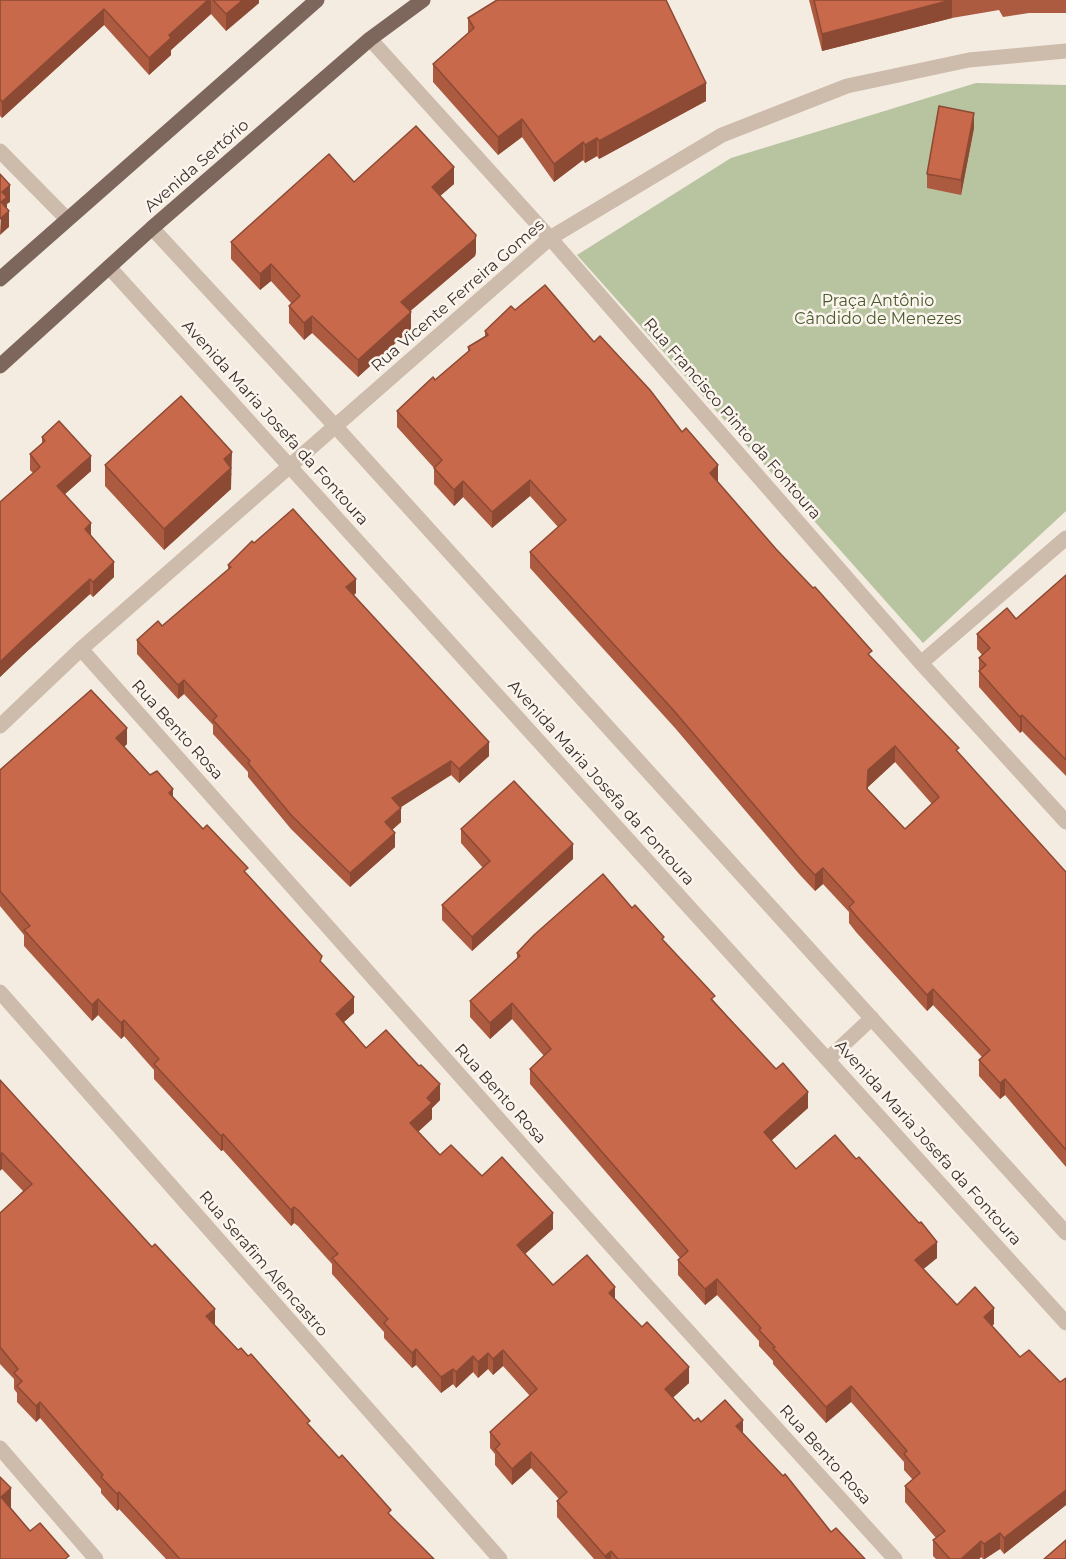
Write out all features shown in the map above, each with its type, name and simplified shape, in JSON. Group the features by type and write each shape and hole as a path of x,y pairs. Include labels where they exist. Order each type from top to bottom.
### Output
{"main road":[{"path":"0,279 317,0"},
{"name":"Avenida Sertório","path":"0,366 152,228 370,39 423,0"}],"street":[{"name":"Rua Francisco Pinto da Fontoura","path":"370,39 550,238 921,663 1066,822"},
{"name":"Rua Vicente Ferreira Gomes","path":"0,726 81,649 550,238 722,135 847,86 969,60 1066,51"},
{"path":"0,152 67,219"},
{"path":"152,228 336,427 1066,1233"},
{"name":"Avenida Maria Josefa da Fontoura","path":"109,267 1066,1323"},
{"path":"921,663 1066,538"},
{"name":"Rua Bento Rosa","path":"81,649 647,1286 895,1559"},
{"name":"Rua Serafim Alencastro","path":"0,992 500,1559"},
{"path":"828,1059 872,1018"},
{"path":"0,1448 96,1559"}],"green space":[{"name":"Praça Antônio Cândido de Menezes","path":"976,83 1066,85 1066,511 923,643 577,255 731,158"}],"building":[{"path":"0,0 208,0 169,35 171,38 149,58 104,9 2,102 0,99"},
{"path":"213,0 243,0 226,14"},
{"path":"497,0 666,0 706,83 599,141 597,138 585,145 583,142 554,164 522,119 498,137 433,64 474,28 468,18"},
{"path":"814,0 951,0 822,34"},
{"path":"939,106 974,113 961,180 927,174"},
{"path":"416,126 454,167 432,187 476,235 475,239 401,302 411,312 358,360 312,316 304,323 289,306 300,296 271,264 260,274 231,242 329,154 354,182"},
{"path":"0,174 10,185 2,192 7,197 1,202 9,211 0,219"},
{"path":"545,285 594,342 600,336 650,390 682,432 686,428 718,465 710,473 776,549 813,588 815,587 872,651 868,654 959,748 956,750 1066,872 1066,1150 1005,1079 1000,1083 979,1060 990,1050 933,989 927,995 856,916 849,907 854,902 823,868 815,875 800,859 675,712 530,552 566,520 530,480 492,512 463,481 454,490 434,468 442,460 397,411 433,377 435,380 470,350 468,347 488,335 485,331 511,306 515,310","holes":["895,746 939,797 905,829 867,789 868,770"]},
{"path":"181,396 232,452 224,459 231,468 164,529 105,465"},
{"path":"59,421 91,456 57,486 91,523 85,529 114,562 93,582 90,579 0,662 0,502 40,467 30,454 45,441 42,437"},
{"path":"293,509 356,579 346,587 489,742 459,769 451,761 392,798 401,808 385,822 395,833 350,873 291,815 248,763 250,761 213,720 217,716 184,680 178,685 137,640 158,621 162,626 231,567 228,565 252,541 254,543"},
{"path":"1066,575 1066,760 1022,715 1020,717 979,671 986,665 979,658 990,648 977,634 1007,608 1016,619"},
{"path":"91,690 127,728 116,738 150,775 157,771 173,789 169,793 203,829 207,825 248,868 244,871 322,956 320,961 354,997 336,1014 366,1048 386,1030 419,1066 421,1065 440,1084 427,1098 432,1103 410,1123 440,1155 451,1145 482,1176 502,1157 553,1213 517,1245 553,1285 587,1255 615,1287 609,1293 642,1327 647,1322 689,1367 665,1389 694,1421 698,1418 701,1422 725,1400 743,1420 736,1426 783,1476 785,1474 831,1532 836,1528 865,1559 618,1559 611,1551 605,1556 557,1501 567,1492 531,1452 512,1469 495,1449 500,1444 490,1432 537,1389 503,1350 493,1359 488,1353 478,1362 473,1356 456,1372 453,1369 441,1377 416,1349 412,1353 384,1323 388,1319 332,1258 338,1254 298,1210 294,1207 291,1210 223,1134 221,1136 154,1064 159,1059 124,1020 121,1023 98,999 92,1005 24,930 30,926 0,891 0,770"},
{"path":"514,781 573,844 472,937 442,905 490,861 461,829"},
{"path":"603,874 632,908 635,905 664,937 662,939 715,996 711,999 776,1069 783,1063 808,1092 764,1132 796,1169 835,1135 856,1159 859,1157 919,1223 921,1222 937,1242 915,1260 957,1305 975,1287 994,1308 984,1317 1020,1357 1029,1350 1060,1382 1066,1378 1066,1490 1004,1538 1000,1533 984,1544 981,1541 961,1559 950,1559 933,1540 945,1531 905,1486 920,1473 904,1454 907,1451 851,1386 826,1407 773,1348 775,1347 759,1330 761,1328 717,1279 705,1289 678,1260 688,1251 530,1069 551,1049 512,1003 490,1023 470,1001 520,956 517,953 534,935"},
{"path":"0,1080 152,1247 155,1244 215,1309 206,1316 238,1350 241,1348 248,1356 251,1354 310,1421 307,1423 339,1458 342,1455 391,1510 388,1513 434,1559 180,1559 119,1492 117,1494 101,1477 103,1475 40,1402 36,1406 17,1386 22,1381 14,1373 18,1369 0,1347 0,1213 32,1184 2,1153 0,1154"},
{"path":"0,1477 11,1488 1,1497 30,1531 40,1523 69,1556 65,1559 0,1559"},
{"path":"1066,1540 1066,1559 1044,1559"}]}
